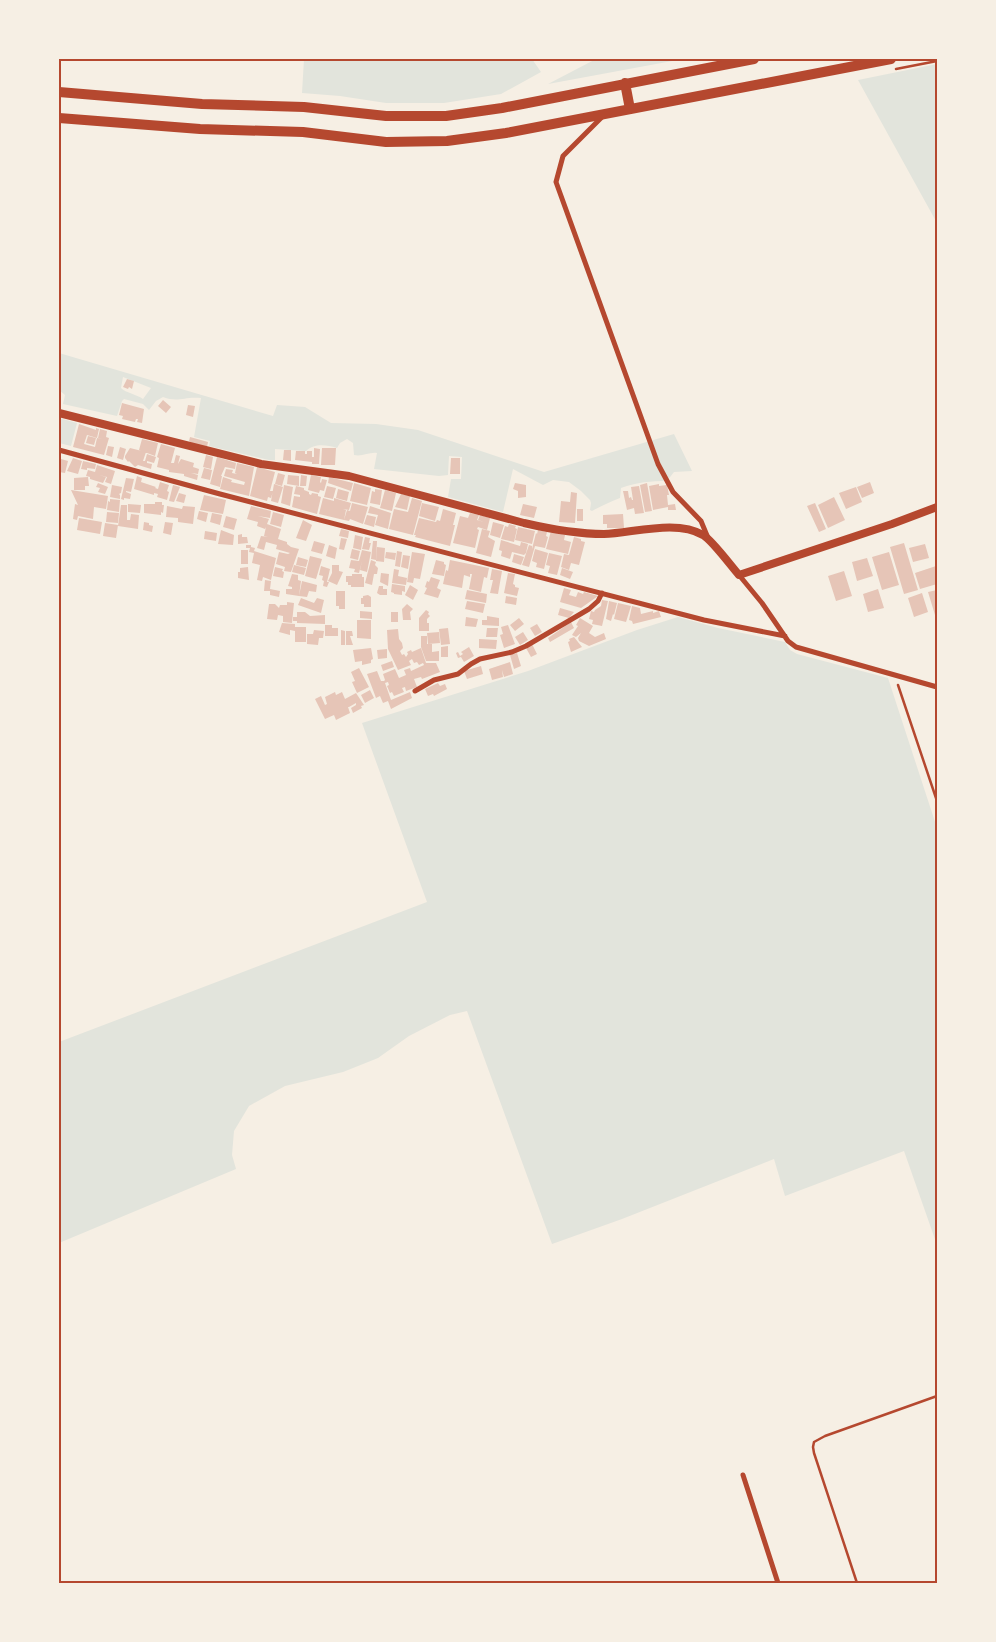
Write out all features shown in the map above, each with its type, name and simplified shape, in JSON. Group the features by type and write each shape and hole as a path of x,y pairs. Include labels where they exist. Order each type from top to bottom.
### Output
{"highway":[{"path":"59,92 202,104 304,106 378,115 446,116 483,111 754,59"},
{"path":"59,118 200,129 303,132 378,141 447,141 630,109 891,59"},
{"path":"625,83 630,109"}],"street":[{"path":"605,113 563,156 556,182 658,464 673,492 701,521 708,539"},
{"path":"59,413 261,464 349,476 546,528 604,534 679,528 699,533 708,539 739,575 792,644 799,648 937,688"},
{"path":"59,450 220,494 704,620 785,636"},
{"path":"739,575 937,507"},
{"path":"415,691 434,680 458,674 480,659 512,652 526,646 589,609 599,600 602,593"},
{"path":"743,1475 778,1583"}],"path":[{"path":"895,676 937,801"},
{"path":"857,1583 814,1453 814,1442 825,1436 937,1396"}],"shaded area":[{"path":"304,59 532,59 541,72 501,94 444,103 386,103 340,96 302,93"},
{"path":"596,59 683,59 548,84"},
{"path":"937,64 937,223 858,80"},
{"path":"59,353 273,416 277,405 305,407 331,423 376,424 418,430 544,472 674,434 692,471 674,472 667,481 644,482 621,488 620,498 592,511 590,510 590,500 569,482 553,480 543,485 513,469 503,512 448,497 451,479 461,479 462,457 449,456 448,475 439,476 374,469 377,453 354,455 353,443 347,439 340,443 337,448 321,445 309,448 306,451 275,449 275,460 269,460 209,446 210,441 194,437 201,398 169,399 163,397 156,401 149,410 143,404 124,399 117,416 63,404 65,395 59,390","holes":["123,377 151,388 143,399 121,388"]},
{"path":"59,418 77,423 71,446 59,443"},
{"path":"678,617 718,628 785,642 790,650 797,654 888,678 937,828 937,1245 904,1151 785,1196 774,1159 622,1219 552,1244 467,1011 450,1015 409,1036 378,1058 343,1072 285,1086 249,1106 234,1131 232,1155 236,1169 59,1243 59,1042 427,902 362,723 528,671 637,630"}],"building":[{"path":"127,379 134,381 132,389 123,387"},
{"path":"163,400 171,407 166,413 158,406"},
{"path":"122,403 144,409 142,423 137,422 138,419 135,422 122,419 123,416 119,415"},
{"path":"188,405 195,406 193,417 186,415"},
{"path":"79,424 96,430 96,428 99,429 97,438 102,439 98,438 100,429 107,431 106,437 109,438 104,455 73,447","holes":["87,435 97,438 95,447 84,444"]},
{"path":"88,436 96,438 94,445 86,443"},
{"path":"190,437 208,442 207,447 192,443 189,441"},
{"path":"142,439 158,443 155,456 139,450"},
{"path":"161,444 175,448 171,463 174,463 176,455 180,456 178,464 181,459 194,463 193,467 199,469 198,474 191,473 198,475 197,480 184,476 184,474 169,472 169,470 157,467 159,458 157,457"},
{"path":"108,446 114,447 112,457 106,455"},
{"path":"120,447 126,449 123,460 117,458"},
{"path":"130,448 146,452 143,461 145,461 147,454 156,457 154,463 147,461 147,463 152,464 151,469 138,465 135,467 128,462 125,456"},
{"path":"314,448 320,449 319,464 295,460 296,451 305,451 305,454 307,454 307,451 312,451 312,457 314,457"},
{"path":"322,448 336,448 335,465 321,465"},
{"path":"284,450 291,450 291,461 283,460"},
{"path":"206,455 213,457 211,469 203,467"},
{"path":"217,457 236,463 235,469 225,467 221,476 220,487 210,484"},
{"path":"73,458 82,461 78,474 67,471"},
{"path":"451,458 460,458 460,474 450,474"},
{"path":"61,459 68,461 65,473 59,472 59,461"},
{"path":"83,461 96,464 95,469 81,469"},
{"path":"237,463 254,467 249,496 220,489 223,477 232,480 231,482 244,485 245,482 224,476 226,469 233,470 232,473 237,474 235,473"},
{"path":"97,465 115,471 111,484 105,482 107,477 99,475 106,477 103,483 86,476 88,470 95,472"},
{"path":"257,467 275,472 270,491 273,491 271,498 268,497 267,501 250,496"},
{"path":"204,468 212,470 210,480 201,478"},
{"path":"278,473 285,475 282,486 275,484"},
{"path":"288,475 299,476 299,486 287,484"},
{"path":"301,475 307,476 306,486 300,486"},
{"path":"311,475 321,477 321,483 322,479 327,480 324,491 320,490 319,493 308,490"},
{"path":"137,476 142,478 141,482 158,489 160,482 169,485 167,500 157,497 158,494 154,493 154,495 134,489"},
{"path":"88,477 89,486 85,486 85,490 74,490 74,478"},
{"path":"329,477 353,483 351,491 328,483"},
{"path":"126,478 134,479 131,492 126,491 131,494 130,499 124,498 124,500 121,499"},
{"path":"870,482 874,493 862,498 857,487"},
{"path":"98,483 108,487 105,494 98,492 100,488 96,487"},
{"path":"354,483 371,488 367,505 350,501"},
{"path":"515,483 526,485 526,497 518,498 518,491 513,489"},
{"path":"647,483 652,511 645,512 640,485"},
{"path":"274,484 283,487 278,503 271,501"},
{"path":"659,484 659,486 667,485 668,505 675,504 676,510 668,510 668,507 653,510 649,486"},
{"path":"112,485 122,487 119,494 120,499 110,497"},
{"path":"173,485 180,487 174,502 169,501"},
{"path":"284,485 293,487 290,506 281,503"},
{"path":"296,486 304,488 311,495 312,493 318,494 321,497 317,514 292,507 294,496 300,497 300,495 294,494"},
{"path":"327,486 336,488 333,499 324,497"},
{"path":"639,486 644,513 635,514 634,508 627,510 623,491 628,491 629,498 631,497 633,500 631,487"},
{"path":"856,487 862,502 846,509 839,493"},
{"path":"338,489 349,492 347,501 336,498"},
{"path":"375,489 382,490 380,505 370,503 372,491 375,492"},
{"path":"71,490 108,496 106,509 94,507 93,519 78,516 77,520 73,519 75,504 78,505"},
{"path":"385,490 396,493 392,511 380,508"},
{"path":"571,492 577,493 575,523 559,522 561,501 570,502"},
{"path":"179,493 186,495 184,503 176,501"},
{"path":"401,494 410,496 407,510 395,507"},
{"path":"204,495 226,500 223,514 200,510"},
{"path":"834,497 845,520 828,528 818,505"},
{"path":"323,498 334,501 334,498 351,503 349,510 343,509 346,510 344,520 319,514"},
{"path":"412,498 422,501 413,535 389,529 394,509 408,512"},
{"path":"110,499 120,500 119,512 107,510"},
{"path":"155,502 162,502 162,505 164,505 161,515 144,513 144,504 155,504"},
{"path":"352,503 368,507 363,524 350,519 349,521 344,520 347,510 350,511"},
{"path":"422,503 439,507 435,521 419,516"},
{"path":"815,503 826,529 819,532 807,506"},
{"path":"128,504 141,505 140,513 128,512"},
{"path":"523,504 537,507 534,518 520,515"},
{"path":"121,505 127,505 127,520 130,520 131,514 139,515 138,529 118,526"},
{"path":"167,506 182,509 183,506 195,507 193,524 178,522 178,518 166,517"},
{"path":"251,506 271,511 270,518 258,516 269,519 267,524 281,529 278,539 287,542 291,547 299,549 291,572 284,571 285,567 276,564 279,552 290,553 276,549 277,545 266,542 264,550 257,548 261,536 268,537 264,536 266,527 265,529 257,526 258,522 247,519"},
{"path":"370,506 391,513 388,529 375,525 378,515 368,513"},
{"path":"443,509 456,513 450,546 415,537 419,518 436,522 437,520 440,521"},
{"path":"577,509 583,509 583,521 577,521"},
{"path":"199,511 208,513 206,522 197,519"},
{"path":"107,512 119,513 118,523 106,522"},
{"path":"273,512 284,515 281,527 270,524"},
{"path":"212,513 222,515 220,525 210,522"},
{"path":"470,513 479,515 477,520 484,522 478,520 480,515 490,518 487,530 478,527 477,529 479,530 475,548 453,543 460,516 468,518"},
{"path":"623,514 624,528 607,528 607,524 603,524 603,515"},
{"path":"367,515 376,517 374,527 364,524"},
{"path":"226,516 237,519 234,530 223,527"},
{"path":"79,518 102,522 100,534 77,530"},
{"path":"303,520 312,525 306,541 296,538"},
{"path":"144,522 153,526 152,532 143,530"},
{"path":"165,522 173,523 171,535 163,533"},
{"path":"493,522 504,525 500,538 490,535"},
{"path":"105,523 118,525 116,538 103,536"},
{"path":"509,524 516,526 515,528 517,529 514,542 501,539 505,526 508,527"},
{"path":"518,527 535,531 532,544 515,540"},
{"path":"341,529 349,531 348,538 339,536"},
{"path":"482,529 490,531 488,537 495,541 491,557 476,553"},
{"path":"221,530 234,535 233,545 218,544"},
{"path":"538,530 547,532 546,536 548,537 545,548 535,546 529,567 522,565 529,545 532,546 532,549"},
{"path":"205,531 217,533 216,541 204,539"},
{"path":"551,531 565,535 564,540 571,542 568,554 546,549"},
{"path":"242,534 242,537 247,537 248,543 238,544 238,535"},
{"path":"355,535 363,537 361,550 353,548"},
{"path":"365,537 370,538 369,550 362,549"},
{"path":"574,537 585,542 579,565 571,563 569,570 561,567 564,554 569,555"},
{"path":"341,538 347,539 344,550 339,549"},
{"path":"501,540 520,546 521,542 528,544 526,553 524,555 512,552 510,559 501,556 502,551 499,550"},
{"path":"314,541 325,544 322,554 311,551"},
{"path":"373,541 377,541 376,560 371,559"},
{"path":"904,543 918,590 904,594 890,547"},
{"path":"925,544 929,558 913,562 909,548"},
{"path":"246,545 251,545 251,547 255,548 254,551 276,558 271,580 263,577 262,581 257,580 260,565 252,563 254,553 249,552 250,548 246,548"},
{"path":"329,545 337,548 335,559 326,556"},
{"path":"377,547 385,548 384,562 376,561"},
{"path":"352,549 360,551 358,560 350,558"},
{"path":"535,549 548,553 544,569 536,567 537,563 532,561"},
{"path":"241,550 248,550 248,564 241,564"},
{"path":"362,550 371,552 367,572 360,570 362,561 359,573 354,572 355,569 349,568 351,560 359,561"},
{"path":"397,551 402,552 400,567 395,566"},
{"path":"386,552 396,553 395,560 385,558"},
{"path":"412,552 425,554 420,579 414,578 413,583 407,582"},
{"path":"889,552 899,585 882,590 872,557"},
{"path":"549,553 562,556 557,575 548,573 550,566 546,565"},
{"path":"514,554 524,557 521,565 512,562"},
{"path":"403,555 410,556 408,569 401,567"},
{"path":"310,556 322,559 316,579 305,576"},
{"path":"298,557 308,560 306,567 296,565"},
{"path":"867,558 873,576 857,581 852,562"},
{"path":"371,560 376,562 375,565 378,568 377,574 374,574 372,585 365,583"},
{"path":"436,560 444,562 446,565 444,576 432,574"},
{"path":"450,560 489,568 487,578 484,577 481,592 469,589 472,574 470,574 470,577 464,575 462,588 443,584"},
{"path":"294,565 306,568 304,575 292,572"},
{"path":"332,565 339,565 339,571 343,572 337,585 328,581 332,573"},
{"path":"321,566 330,569 327,587 323,586 323,576 319,575"},
{"path":"936,566 937,584 920,589 915,573"},
{"path":"248,567 249,580 238,578 240,568"},
{"path":"275,567 283,569 283,578 273,576"},
{"path":"562,568 573,572 570,579 560,575"},
{"path":"394,569 399,570 398,576 407,578 406,585 392,583"},
{"path":"492,569 502,571 498,594 490,593 493,580 490,580"},
{"path":"844,571 852,596 836,601 828,576"},
{"path":"381,573 389,574 388,586 380,582"},
{"path":"508,573 515,574 513,584 519,588 517,596 504,593"},
{"path":"292,574 298,575 298,580 301,581 299,596 286,594 286,589 292,589 292,587 288,586"},
{"path":"352,574 362,574 362,577 364,577 364,587 351,587 351,585 348,585 346,576 352,576"},
{"path":"431,577 440,580 437,588 441,590 438,598 424,594 427,588 425,587 427,581 429,582"},
{"path":"265,580 271,581 270,589 280,591 279,597 270,595 270,591 264,591"},
{"path":"302,581 317,585 316,592 309,591 307,597 299,596"},
{"path":"392,584 405,586 405,592 402,591 402,595 394,594 391,592"},
{"path":"410,585 418,590 413,600 405,595"},
{"path":"379,586 387,589 387,595 377,593"},
{"path":"564,588 571,590 569,595 576,597 578,592 598,596 581,608 560,602"},
{"path":"878,589 884,608 868,612 863,594"},
{"path":"467,590 487,594 486,603 465,599"},
{"path":"937,590 937,614 935,615 928,592"},
{"path":"336,591 345,591 345,609 339,609 339,606 336,606"},
{"path":"922,593 928,612 914,617 908,598"},
{"path":"368,595 371,597 371,607 364,607 364,604 361,604 361,598"},
{"path":"506,596 517,598 516,605 505,603"},
{"path":"301,598 314,603 317,598 324,600 321,613 298,605"},
{"path":"602,600 608,601 602,626 592,624 593,620 589,619 591,611 594,612 601,606"},
{"path":"467,601 485,604 483,613 465,609"},
{"path":"609,601 617,603 611,621 606,619"},
{"path":"287,602 294,603 292,623 283,622 283,616 278,615 277,620 267,619 269,604 275,604 279,608 280,605 287,605"},
{"path":"618,603 631,606 626,622 614,619"},
{"path":"407,604 413,609 410,612 411,620 403,620 402,609"},
{"path":"632,606 640,608 641,614 659,611 661,617 633,624 629,620"},
{"path":"560,608 574,612 569,618 558,615"},
{"path":"426,610 430,616 427,619 429,631 419,631 419,618"},
{"path":"360,611 372,612 372,619 360,618"},
{"path":"297,612 305,612 310,616 325,615 325,624 297,623 297,621 293,621 293,617 297,617"},
{"path":"391,612 398,612 398,622 391,622"},
{"path":"487,616 499,618 499,626 482,625 482,620 487,620"},
{"path":"466,617 478,619 476,627 465,626"},
{"path":"519,618 524,624 515,631 510,625"},
{"path":"580,618 593,626 589,633 595,637 604,633 606,639 589,646 579,641 578,638 581,633 576,637 572,635 578,626 576,625"},
{"path":"357,620 371,620 371,639 357,638"},
{"path":"571,622 574,628 550,642 548,638"},
{"path":"282,623 295,624 295,627 306,627 306,642 295,642 295,631 290,630 290,635 279,632"},
{"path":"537,624 542,632 535,636 530,628"},
{"path":"325,625 332,625 332,628 338,628 338,636 325,636"},
{"path":"508,625 515,644 504,648 500,635 503,634 501,627"},
{"path":"448,628 450,644 441,645 439,629"},
{"path":"487,628 498,628 497,637 486,637"},
{"path":"398,629 399,639 403,648 400,651 402,655 404,654 406,657 407,652 421,648 426,663 436,663 440,672 422,679 421,677 414,679 417,687 406,691 405,687 402,688 404,692 394,696 392,692 390,693 387,686 389,685 388,682 385,683 391,700 410,692 412,698 391,709 388,701 383,703 380,696 376,698 367,674 377,671 381,681 384,681 383,674 395,669 399,678 406,675 404,670 410,668 411,671 424,665 423,663 419,665 417,662 414,663 412,659 409,661 411,665 398,670 388,649 387,630"},
{"path":"314,630 324,631 323,638 319,638 318,645 307,644 307,634 313,634"},
{"path":"341,630 345,631 345,645 341,645"},
{"path":"346,631 352,631 353,636 350,636 353,645 346,645"},
{"path":"439,632 440,643 428,644 427,633"},
{"path":"523,632 528,640 520,645 515,637"},
{"path":"421,636 427,636 427,644 432,644 432,652 439,651 439,661 426,661 421,647"},
{"path":"574,637 582,647 571,652 568,642 570,641 569,639"},
{"path":"479,639 497,640 496,649 479,648"},
{"path":"532,644 537,654 531,657 526,648"},
{"path":"448,646 448,657 441,657 441,647"},
{"path":"469,647 474,656 464,662 461,657 458,658 456,653 458,652 460,656 463,654 461,652"},
{"path":"371,648 373,659 371,663 362,665 362,661 355,662 353,650"},
{"path":"387,649 387,658 378,659 377,650"},
{"path":"517,653 521,666 514,669 510,655"},
{"path":"392,661 394,667 383,671 381,665"},
{"path":"510,662 513,674 504,677 502,670 503,677 492,680 489,669"},
{"path":"481,666 483,674 467,679 464,671"},
{"path":"359,668 369,687 357,693 352,682 355,681 351,672"},
{"path":"438,683 440,686 445,684 447,689 434,696 433,694 428,696 425,689"},
{"path":"370,690 374,698 365,703 361,695"},
{"path":"335,692 336,695 342,692 345,699 356,693 364,705 353,713 351,708 356,703 348,707 350,713 336,720 334,715 325,719 315,699 321,696 325,705 327,704 325,697"}]}
